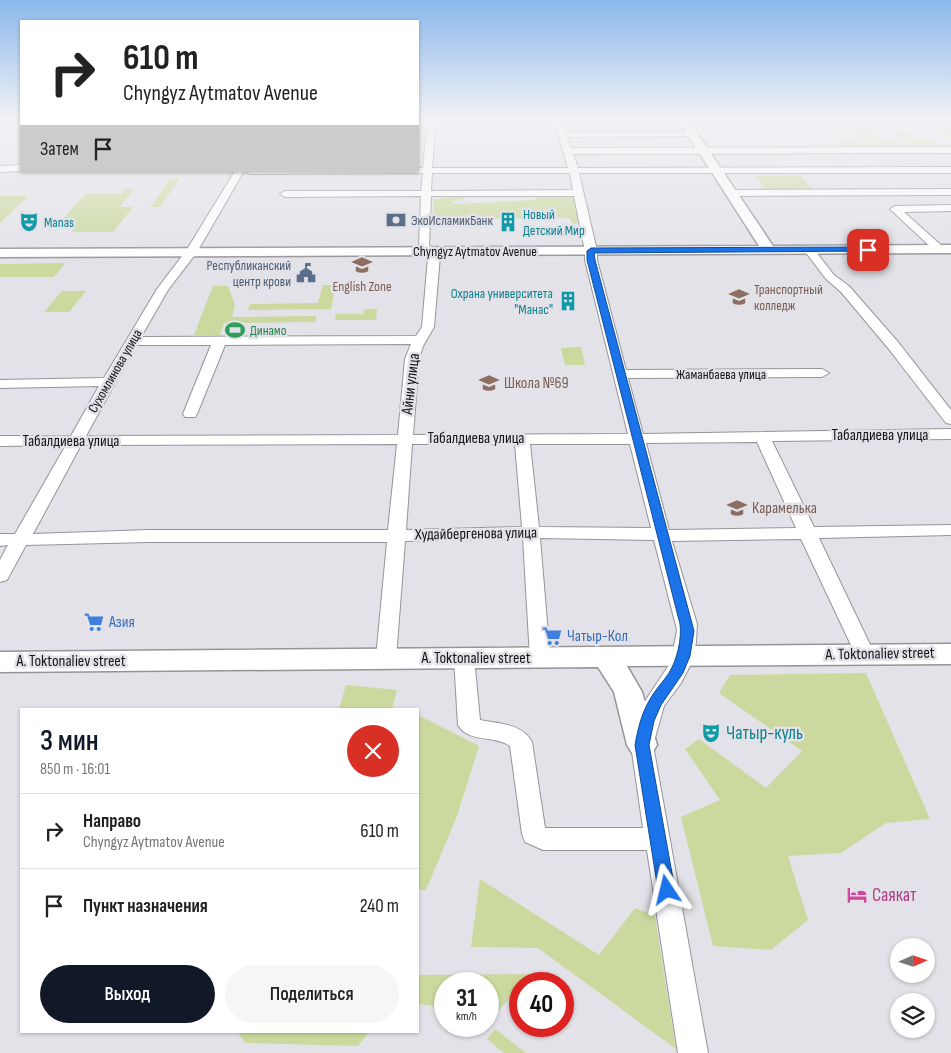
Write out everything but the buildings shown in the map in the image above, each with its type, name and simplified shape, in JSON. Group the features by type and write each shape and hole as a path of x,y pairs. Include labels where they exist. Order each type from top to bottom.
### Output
{"main road":[{"path":"713,167 769,250"},
{"name":"Chyngyz Aytmatov Avenue","path":"0,253 945,249"},
{"name":"A. Toktonaliev street","path":"0,662 951,654"},
{"path":"606,657 628,692 642,745"}],"street":[{"name":"Айни улица","path":"386,658 413,352 428,327 434,262 434,256 424,246 428,167"},
{"path":"573,167 591,251 591,260 636,439 687,624 683,656 676,673 655,702 647,721 642,745 693,1053"},
{"path":"0,169 20,168"},
{"path":"419,172 951,170"},
{"name":"Сухомлинова улица","path":"0,576 132,341 163,289 191,252 239,172"},
{"path":"730,193 951,192"},
{"path":"286,194 578,193"},
{"path":"945,249 895,209 951,208"},
{"path":"810,250 830,277 845,289 888,339 951,420"},
{"path":"190,414 220,340"},
{"path":"132,341 421,340"},
{"name":"Жаманбаева улица","path":"620,374 822,373"},
{"path":"0,384 108,382"},
{"name":"Табалдиева улица","path":"0,441 405,438 636,439 951,434"},
{"path":"762,436 865,655"},
{"path":"522,438 540,658"},
{"name":"Худайбергенова улица","path":"0,540 158,536 396,536 531,532 652,534 662,536 951,530"},
{"path":"464,658 468,725 514,735 521,742 534,834 543,838 658,839"}],"green space":[{"path":"800,175 813,190 766,190 755,176"},
{"path":"170,178 180,178 160,207 151,207"},
{"path":"125,189 134,189 120,207 133,207 113,232 71,232 75,228 54,228 86,194 121,194"},
{"path":"571,194 575,200 576,212 583,218 574,225 569,218 452,219 439,224 433,223 434,199 466,196 466,198 452,202 455,204 534,200 546,195"},
{"path":"0,196 28,196 0,223"},
{"path":"65,263 54,277 0,277 0,264"},
{"path":"323,285 336,285 331,309 248,310 250,304 318,303"},
{"path":"213,286 228,286 235,305 232,317 317,316 315,322 224,323 220,335 194,335"},
{"path":"62,291 86,291 69,312 44,312"},
{"path":"365,309 377,309 376,320 335,320 336,314 363,314"},
{"path":"581,347 585,365 565,365 561,348"},
{"path":"866,673 930,819 886,823 841,853 788,856 808,920 771,950 713,946 681,817 720,800 685,749 699,739 766,788 802,751 719,693 730,675"},
{"path":"346,685 397,690 392,708 339,708"},
{"path":"419,716 479,746 457,816 426,890 419,890"},
{"path":"480,879 599,955 635,908 655,916 676,1049 574,974 574,972 571,972 538,948 471,947"},
{"path":"499,974 509,974 509,999 499,1010"},
{"path":"419,975 434,975 434,1006 419,1004"},
{"path":"499,1032 526,1053 504,1053 487,1039 489,1037 499,1037"},
{"path":"238,1033 368,1033 358,1046 245,1043"}],"place":[{"name":"ЭкоИсламикБанк","path":"396,220"},
{"name":"Manas","path":"29,222"},
{"name":"Новый Детский Мир","path":"508,222"},
{"name":"English Zone","path":"362,265"},
{"name":"Республиканский центр крови","path":"306,273"},
{"name":"Транспортный колледж","path":"739,297"},
{"name":"Охрана университета \"Манас\"","path":"568,301"},
{"name":"Динамо","path":"235,330"},
{"name":"Школа №69","path":"489,383"},
{"name":"Карамелька","path":"737,508"},
{"name":"Азия","path":"94,622"},
{"name":"Чатыр-Кол","path":"552,636"},
{"name":"Чатыр-куль","path":"711,733"},
{"name":"Саякат","path":"857,895"}],"route":[{"path":"667,890 642,745 647,721 655,702 676,673 683,656 687,624 636,439 591,260 591,251 868,250"}]}
